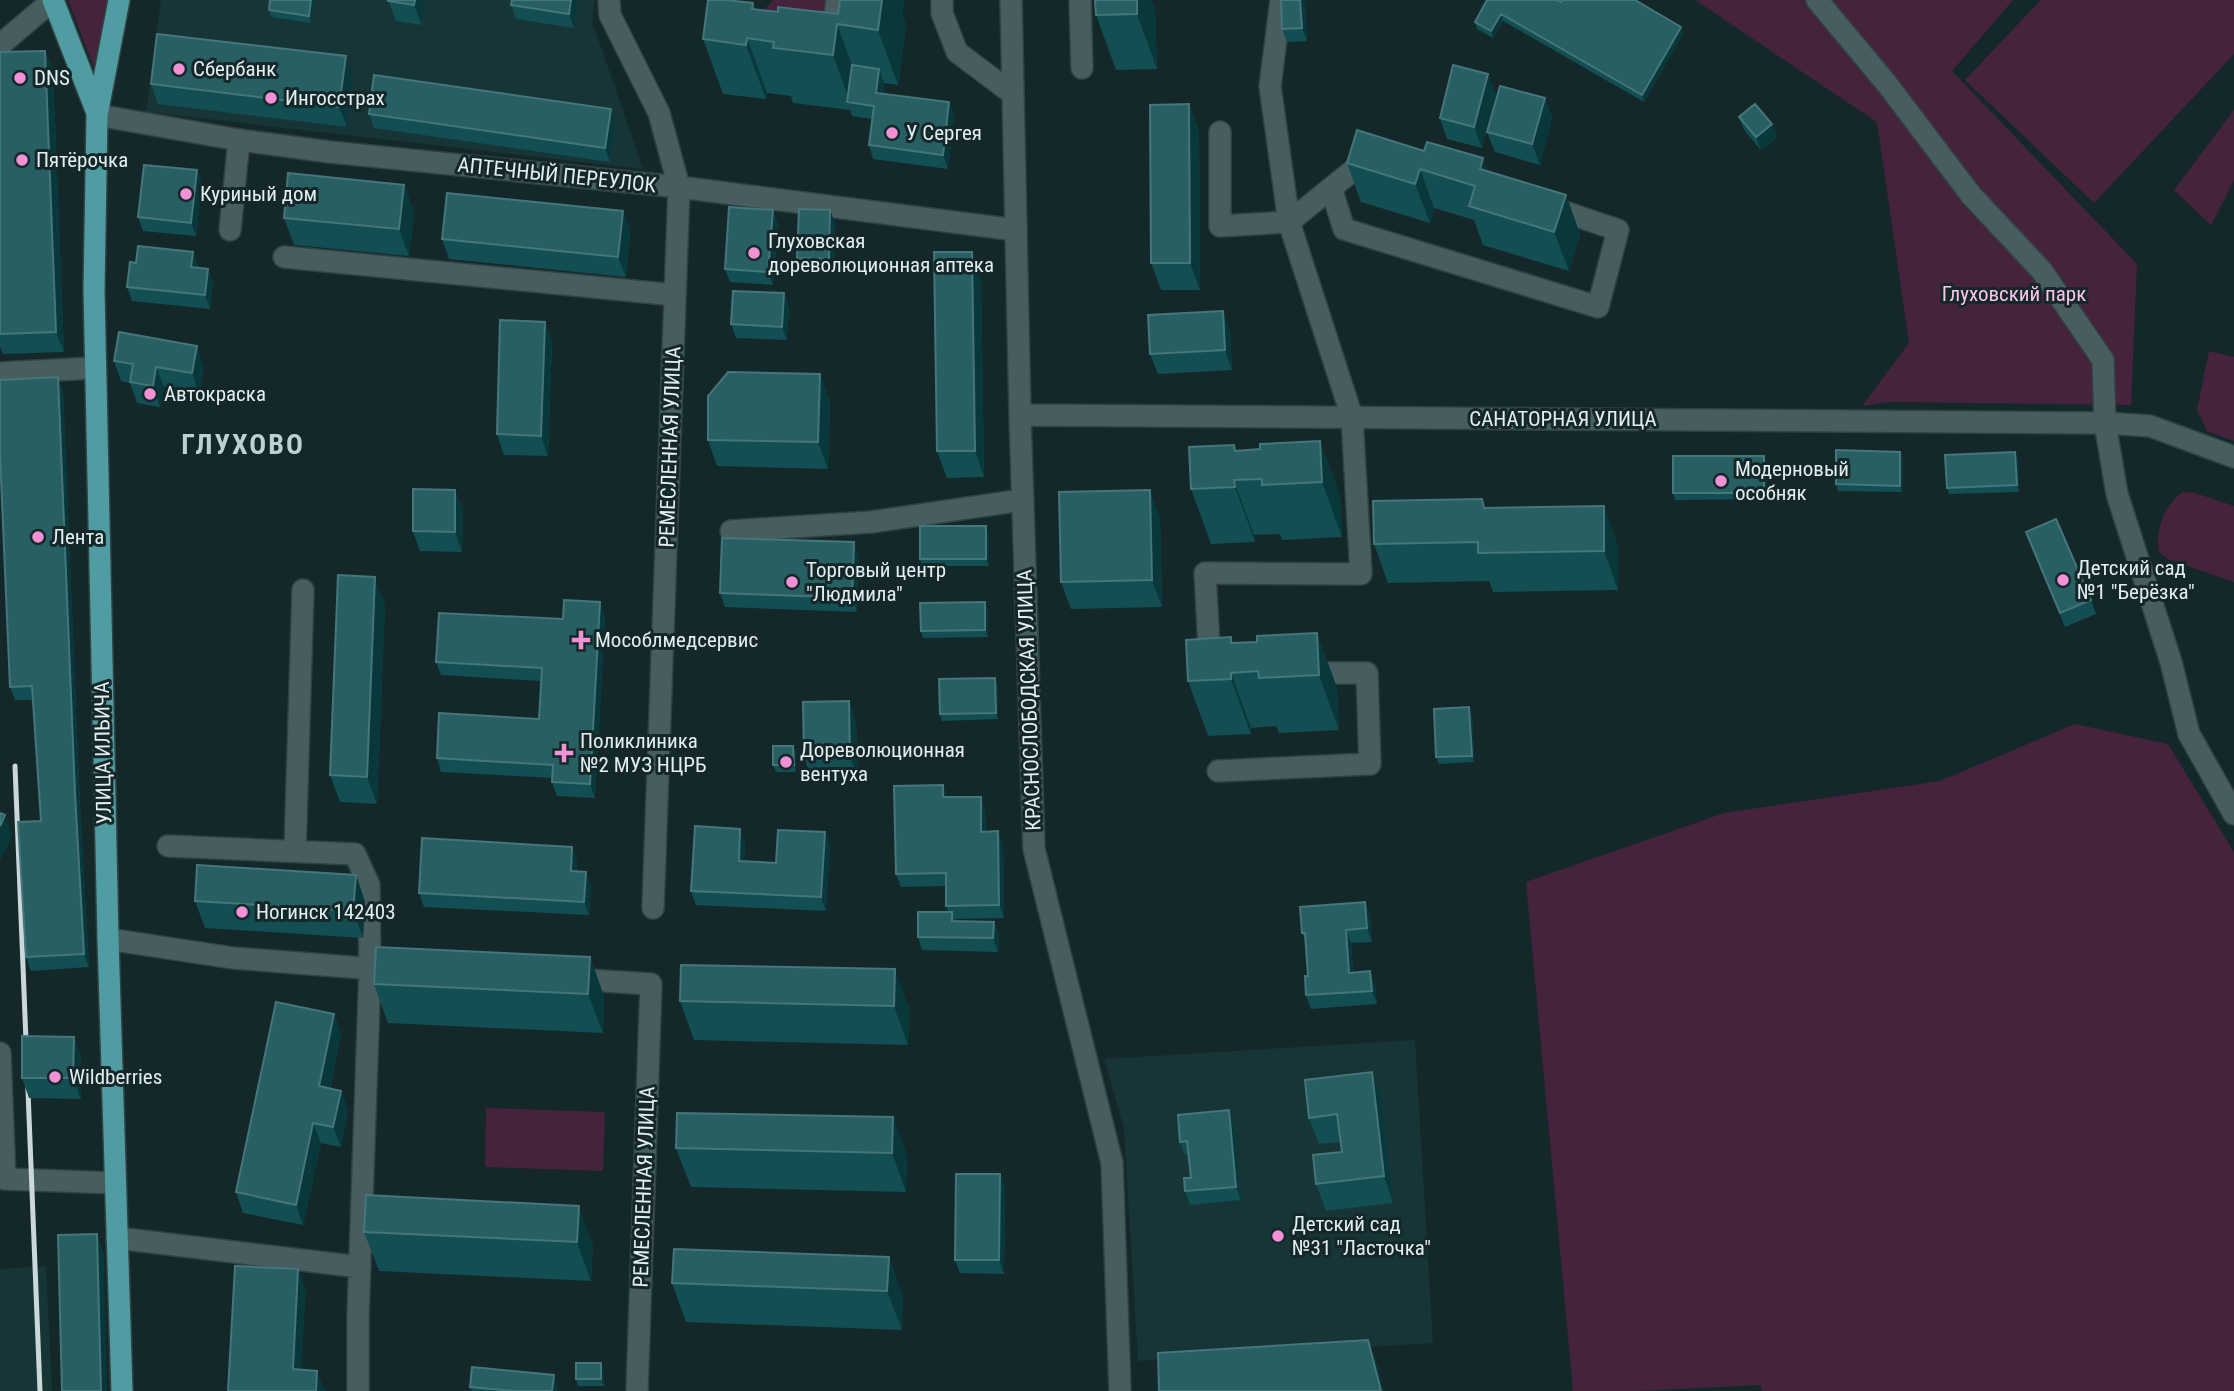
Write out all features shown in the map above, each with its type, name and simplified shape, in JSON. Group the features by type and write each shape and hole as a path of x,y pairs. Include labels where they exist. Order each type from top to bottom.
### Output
{"main road":[{"path":"53,0 97,115"},
{"path":"97,115 119,0"},
{"name":"УЛИЦА ИЛЬИЧА","path":"97,115 94,368 122,1391"}],"street":[{"path":"0,45 53,0"},
{"name":"РЕМЕСЛЕННАЯ УЛИЦА","path":"609,0 610,15 659,113 679,187 653,908"},
{"path":"942,0 942,13 957,51 1013,94"},
{"name":"КРАСНОСЛОБОДСКАЯ УЛИЦА","path":"1011,0 1020,415 1034,849 1112,1163 1120,1391"},
{"path":"1080,0 1082,68"},
{"path":"1224,673 1211,673 1205,573 1361,574 1352,417 1289,222 1270,86 1281,0"},
{"path":"1817,0 1887,84 1972,195 2042,271 2103,360 2105,423 2117,494 2171,662 2189,734 2234,814"},
{"name":"АПТЕЧНЫЙ ПЕРЕУЛОК","path":"97,115 239,140 330,152 679,187 1016,230"},
{"path":"1220,132 1220,226 1289,222 1379,149 1391,154"},
{"path":"230,230 239,140"},
{"path":"1331,188 1344,229 1598,307 1618,230 1530,200"},
{"path":"284,257 675,295"},
{"path":"0,373 94,368"},
{"name":"САНАТОРНАЯ УЛИЦА","path":"1020,415 2105,423 2150,426 2234,457"},
{"path":"731,531 871,522 1023,499"},
{"path":"295,852 303,590"},
{"path":"1218,771 1370,764 1367,673 1276,673"},
{"path":"168,846 355,854 369,885 370,969 358,1391"},
{"path":"108,939 233,958 423,972"},
{"name":"РЕМЕСЛЕННАЯ УЛИЦА","path":"557,979 651,984 637,1391"},
{"path":"0,1053 5,1179 115,1183"},
{"path":"117,1238 360,1267"}],"shaded area":[{"path":"161,0 595,0 592,21 643,169 146,112"},
{"name":"Детский сад №31 \"Ласточка\"","path":"1415,1040 1433,1343 1138,1361 1124,1128 1104,1059"},
{"path":"46,1266 52,1391 0,1391 0,1269"}],"green space":[{"path":"68,0 107,0 95,70"},
{"path":"773,0 830,0 842,55 760,15"},
{"name":"Глуховский парк","path":"1695,0 2013,0 1952,71 2137,264 2131,405 1889,402 1862,406 1909,343 1877,122"},
{"path":"2041,0 2234,0 2234,54 2094,203 1965,80"},
{"path":"2234,110 2234,181 2211,225 2174,190"},
{"path":"2209,351 2234,357 2234,441 2207,431 2197,410"},
{"path":"2183,492 2195,493 2234,506 2234,582 2168,559 2159,552 2158,535 2162,519 2171,503"},
{"path":"2075,724 2168,744 2234,852 2234,1391 1762,1391 1761,1385 1573,1391 1526,882 1724,813 1940,781"},
{"path":"486,1108 605,1112 603,1171 485,1167"}],"building":[{"path":"270,0 311,0 309,16 269,10"},
{"path":"388,0 415,0 414,5"},
{"path":"512,0 571,0 569,14 511,5"},
{"path":"708,0 753,3 752,9 778,12 778,7 838,14 840,0 882,0 878,30 837,24 833,55 773,48 774,42 747,38 746,45 703,39"},
{"path":"1095,0 1137,0 1137,14 1096,15"},
{"path":"1281,0 1300,0 1302,28 1282,29"},
{"path":"1487,0 1635,0 1681,27 1642,95 1501,14 1491,31 1475,22"},
{"path":"157,34 346,56 339,107 151,84"},
{"path":"45,51 56,332 0,334 0,52"},
{"path":"852,65 879,69 876,93 949,102 943,155 869,145 874,106 847,102"},
{"path":"1453,65 1488,74 1474,127 1440,118"},
{"path":"374,75 611,109 605,148 369,114"},
{"path":"1500,86 1545,98 1532,144 1487,132"},
{"path":"1189,104 1190,263 1151,263 1150,105"},
{"path":"1755,104 1772,124 1756,137 1739,117"},
{"path":"1357,130 1424,151 1427,142 1483,158 1480,169 1566,195 1554,232 1469,206 1475,186 1420,169 1415,184 1347,163"},
{"path":"144,165 197,170 191,223 138,217"},
{"path":"288,173 404,185 399,229 284,218"},
{"path":"447,193 623,211 618,257 442,239"},
{"name":"Глуховская дореволюционная аптека","path":"729,207 773,210 768,272 725,269"},
{"path":"799,209 830,210 829,259 797,258"},
{"path":"138,246 193,252 191,267 208,269 205,295 127,287 130,262 136,263"},
{"path":"934,252 972,252 975,451 937,451"},
{"path":"733,291 784,293 782,327 731,324"},
{"path":"1223,311 1225,350 1150,354 1148,315"},
{"path":"500,320 545,322 541,436 497,434"},
{"path":"119,332 197,346 192,373 156,367 153,386 130,382 133,364 114,361"},
{"path":"728,372 820,374 818,442 708,440 708,396"},
{"name":"Лента","path":"58,377 84,954 26,957 18,822 41,821 32,686 10,687 0,454 0,380"},
{"path":"1320,441 1322,482 1262,485 1262,479 1234,480 1235,487 1191,489 1189,447 1234,445 1235,451 1260,449 1260,444"},
{"path":"1836,450 1900,452 1900,486 1836,484"},
{"path":"2015,452 2017,485 1947,488 1945,455"},
{"name":"Модерновый особняк","path":"1673,456 1764,456 1764,493 1673,493"},
{"path":"413,489 455,490 455,532 413,531"},
{"path":"1150,490 1152,580 1061,582 1059,492"},
{"path":"1482,499 1484,508 1604,506 1604,551 1478,553 1478,542 1374,544 1373,501"},
{"name":"Детский сад №1 \"Берёзка\"","path":"2056,519 2091,600 2060,613 2026,532"},
{"path":"920,526 986,526 986,559 920,559"},
{"name":"Торговый центр \"Людмила\"","path":"722,538 854,542 852,598 720,593"},
{"path":"338,575 375,577 367,777 330,775"},
{"path":"564,600 600,602 590,784 552,782 553,765 437,758 439,713 539,719 542,668 436,662 439,613 563,619"},
{"path":"985,602 985,630 921,631 920,603"},
{"path":"1317,633 1319,675 1259,678 1258,671 1231,673 1231,679 1188,681 1186,640 1231,637 1231,643 1257,642 1257,636"},
{"path":"995,678 996,713 940,714 939,679"},
{"path":"849,701 850,757 804,758 803,702"},
{"path":"1469,707 1472,756 1436,757 1434,709"},
{"path":"773,746 793,746 794,765 773,765"},
{"path":"943,785 943,797 981,797 981,832 998,831 999,905 946,906 946,873 896,874 894,786"},
{"path":"0,813 5,815 0,826"},
{"path":"695,826 740,829 739,861 776,863 778,830 825,832 821,897 691,891"},
{"path":"422,838 572,847 571,871 586,872 584,902 419,893"},
{"path":"197,865 356,875 353,911 195,901"},
{"path":"1365,902 1367,928 1346,930 1349,973 1370,971 1372,991 1306,995 1305,976 1308,976 1300,907"},
{"path":"918,912 952,912 952,921 994,922 993,938 918,937"},
{"path":"376,947 590,957 588,994 374,984"},
{"path":"681,965 895,969 894,1006 680,1001"},
{"path":"276,1002 334,1014 319,1086 341,1091 333,1127 313,1123 296,1205 236,1192"},
{"path":"22,1036 74,1037 73,1078 22,1078"},
{"path":"1372,1072 1384,1176 1316,1184 1313,1155 1342,1152 1337,1114 1309,1118 1305,1080"},
{"path":"1229,1110 1236,1187 1185,1191 1184,1178 1191,1178 1187,1141 1180,1142 1178,1115"},
{"path":"677,1113 893,1117 892,1153 676,1148"},
{"path":"956,1174 1000,1174 999,1260 955,1260"},
{"path":"366,1195 579,1206 577,1242 364,1232"},
{"path":"97,1234 101,1391 62,1391 58,1235"},
{"path":"674,1249 889,1257 887,1291 672,1283"},
{"path":"235,1266 298,1269 293,1369 317,1371 316,1391 228,1391"},
{"path":"1368,1340 1381,1391 1159,1391 1158,1353"},
{"path":"576,1363 601,1363 601,1379 576,1379"},
{"path":"472,1367 554,1375 552,1391 470,1387"}],"railway":[{"path":"15,766 40,1391"}],"place":[{"name":"Сбербанк","path":"179,69"},
{"name":"DNS","path":"20,78"},
{"name":"Ингосстрах","path":"271,98"},
{"name":"У Сергея","path":"892,133"},
{"name":"Пятёрочка","path":"22,160"},
{"name":"Куриный дом","path":"186,194"},
{"name":"Глуховская дореволюционная аптека","path":"754,253"},
{"name":"Автокраска","path":"150,394"},
{"name":"Модерновый особняк","path":"1721,481"},
{"name":"Лента","path":"38,537"},
{"name":"Детский сад №1 \"Берёзка\"","path":"2063,580"},
{"name":"Торговый центр \"Людмила\"","path":"792,582"},
{"name":"Мособлмедсервис","path":"581,640"},
{"name":"Поликлиника №2 МУЗ НЦРБ","path":"564,753"},
{"name":"Дореволюционная вентуха","path":"786,762"},
{"name":"Ногинск 142403","path":"242,912"},
{"name":"Wildberries","path":"55,1077"},
{"name":"Детский сад №31 \"Ласточка\"","path":"1278,1236"}],"district":[{"name":"ГЛУХОВО","path":"243,444"}]}
